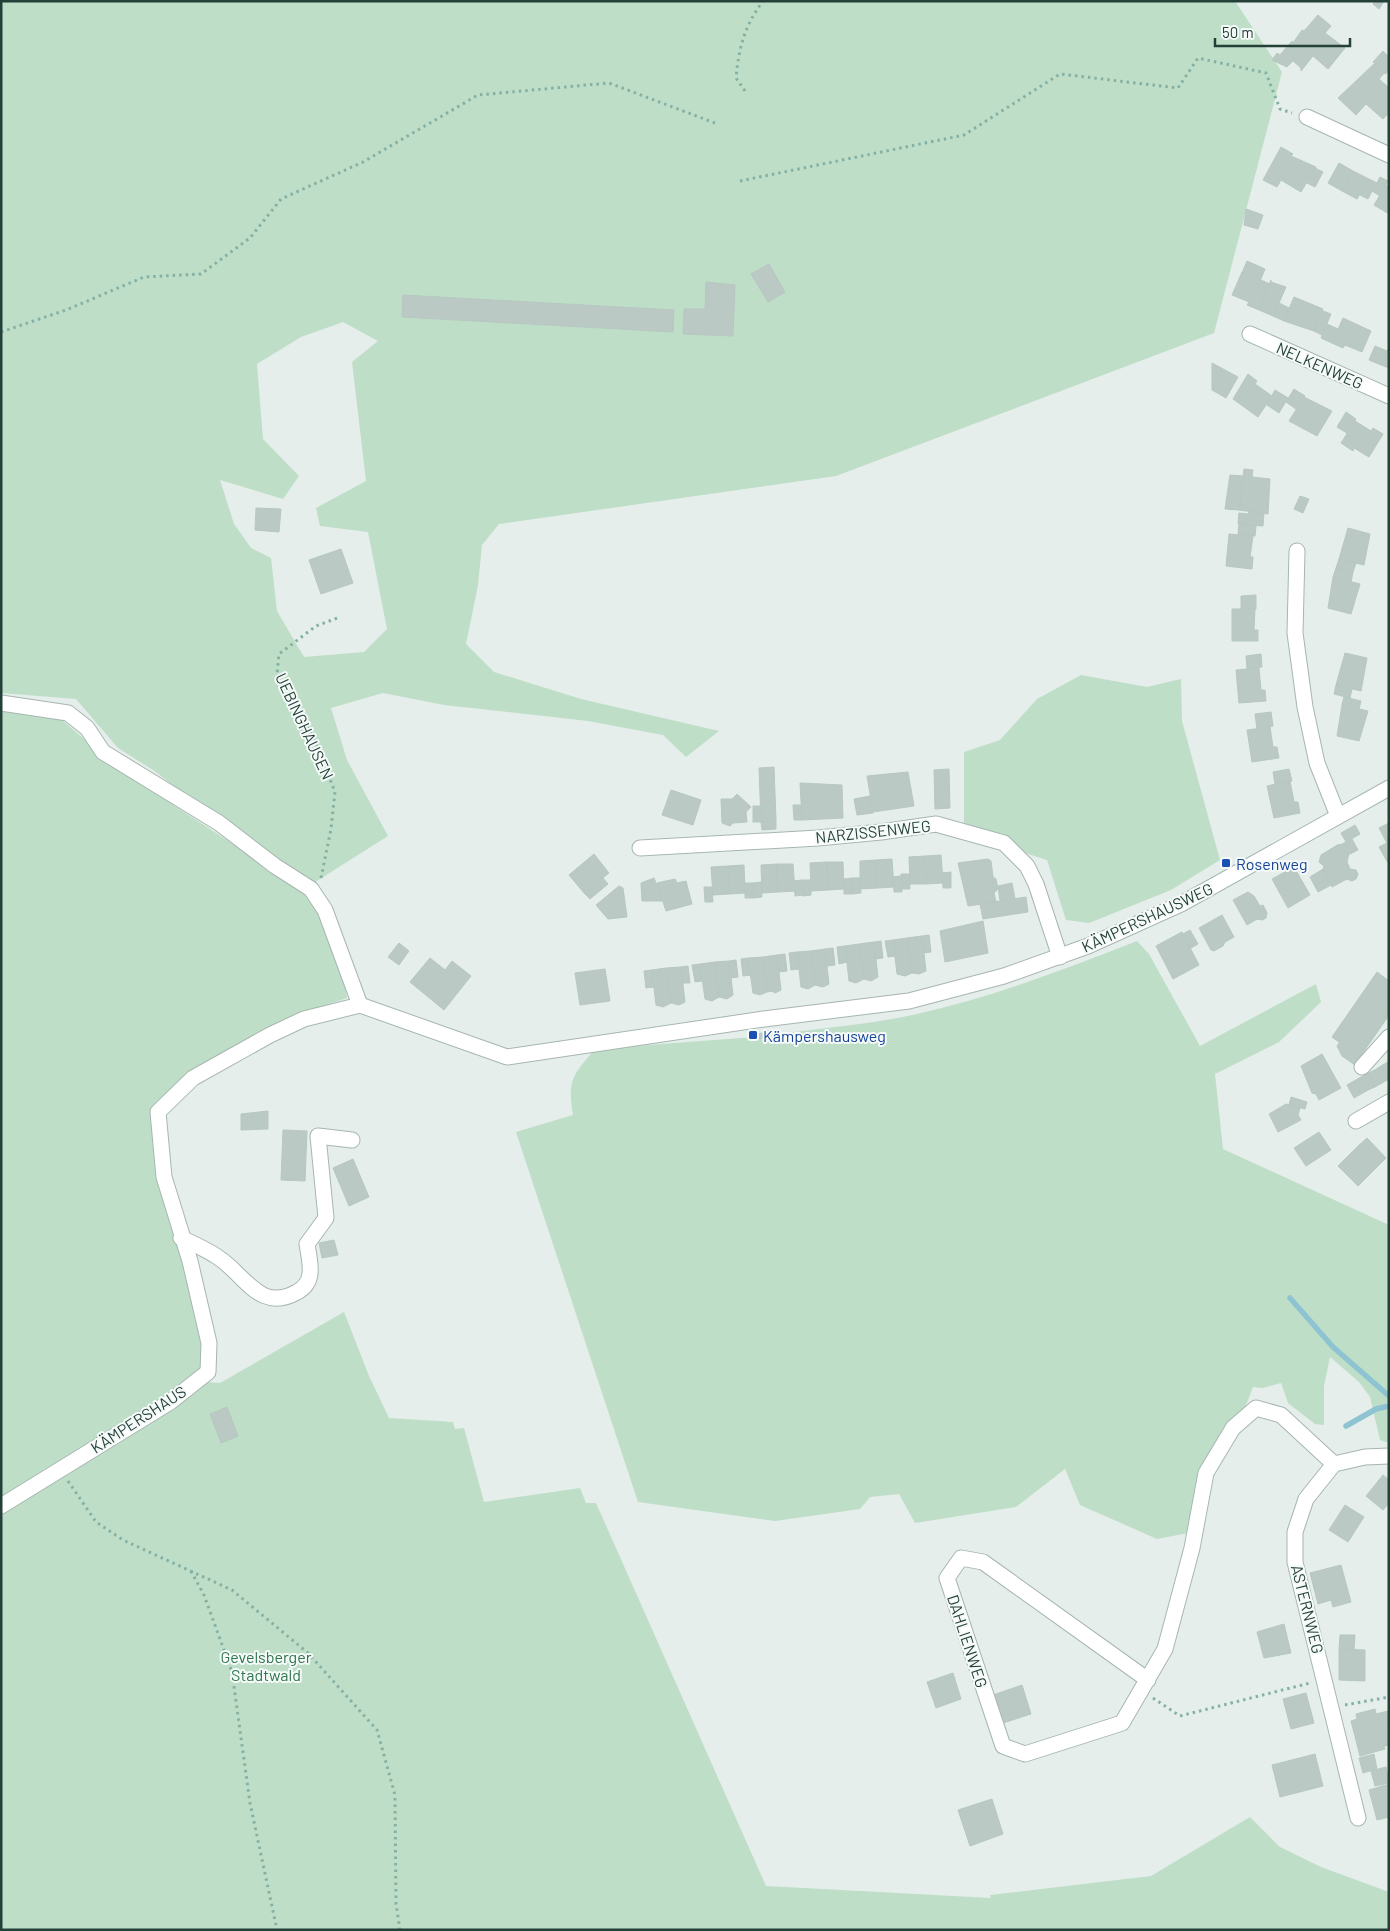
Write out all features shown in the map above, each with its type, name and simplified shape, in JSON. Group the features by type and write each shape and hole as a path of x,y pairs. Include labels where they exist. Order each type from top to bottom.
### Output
{"street":[{"path":"1307,117 1389,155"},
{"name":"NELKENWEG","path":"1250,334 1389,396"},
{"path":"1297,551 1296,632 1305,707 1317,763 1338,816"},
{"path":"1,703 68,713 87,728 104,752 219,823 275,866 311,890 324,910 360,1005"},
{"name":"KÄMPERSHAUSWEG","path":"360,1005 507,1057 764,1019 909,1001 987,981 1060,957 1182,904 1389,788"},
{"name":"NARZISSENWEG","path":"640,848 818,838 936,824 1004,843 1027,866 1036,884 1060,957"},
{"name":"KÄMPERSHAUS","path":"1,1506 170,1402 208,1372 209,1343 190,1262 181,1238 164,1177 158,1112 193,1078 270,1035 304,1019 360,1005"},
{"path":"1362,1067 1389,1038"},
{"path":"1356,1121 1389,1102"},
{"path":"181,1238 220,1258 263,1296 280,1299 302,1290 310,1280 312,1269 308,1244 326,1218 318,1136 352,1140"},
{"name":"DAHLIENWEG","path":"1145,1685 982,1562 961,1558 947,1578 1003,1746 1026,1754 1122,1724 1145,1685 1165,1649 1192,1548 1206,1472 1233,1428 1256,1408 1281,1415 1334,1464"},
{"path":"1334,1464 1389,1456"},
{"name":"ASTERNWEG","path":"1334,1464 1306,1499 1295,1532 1295,1562 1358,1818"}],"path":[{"path":"745,91 736,78 738,56 749,20 764,1"},
{"path":"740,181 964,135 1060,74 1178,88 1198,58 1266,73 1280,110 1307,117"},
{"path":"1,332 66,310 144,277 201,274 250,238 281,199 362,162 478,94 609,83 715,123"},
{"name":"UEBINGHAUSEN","path":"317,898 331,829 335,792 315,741 277,674 279,654 316,626 340,617"},
{"path":"61,1468 75,1494 96,1522 123,1540 232,1590 308,1653 378,1730 395,1795 396,1904 400,1930"},
{"path":"191,1571 204,1595 232,1672 250,1803 277,1930"},
{"path":"1145,1685 1180,1716 1325,1679"},
{"path":"1332,1707 1389,1697"}],"green space":[{"path":"1,1 1235,1 1282,72 1214,333 836,476 499,524 482,545 478,585 466,644 494,672 581,699 719,731 686,757 663,735 588,721 444,705 383,693 331,708 347,760 388,836 309,886 259,851 153,770 118,748 76,699 1,693","holes":["343,322 378,341 352,362 366,481 316,508 320,526 368,532 387,629 364,652 304,657 277,611 271,558 251,548 234,524 220,480 283,499 299,476 263,439 257,364 301,337"]},
{"path":"1081,675 1147,687 1181,679 1182,721 1220,860 1171,890 1089,923 1066,920 1047,860 1025,853 1004,834 964,826 964,752 1000,740 1037,699"},
{"path":"1,707 61,719 120,770 306,892 322,914 342,971 347,998 299,1014 151,1111 188,1277 205,1343 203,1370 189,1385 1,1501"},
{"path":"1137,941 1149,954 1200,1046 1316,984 1321,1002 1279,1042 1215,1074 1223,1149 1389,1225 1389,1443 1380,1440 1370,1397 1359,1382 1330,1357 1324,1386 1324,1425 1315,1424 1288,1403 1281,1383 1263,1388 1253,1387 1243,1413 1215,1459 1199,1531 1157,1539 1080,1505 1065,1469 1016,1507 915,1523 899,1494 870,1497 860,1509 775,1521 638,1502 516,1132 573,1115 571,1094 574,1079 581,1065 595,1049 755,1037 755,1039 763,1038 763,1036 899,1018 1001,991"},
{"name":"Gevelsberger Stadtwald","path":"344,1312 369,1376 389,1418 453,1422 455,1429 464,1428 484,1502 580,1488 586,1503 596,1503 766,1886 991,1898 990,1895 1151,1876 1250,1817 1280,1847 1321,1867 1389,1892 1389,1930 1,1930 1,1513 206,1382 220,1383"}],"building":[{"path":"1375,1 1384,1 1379,9 1373,4"},
{"path":"1318,15 1331,26 1325,33 1345,48 1328,69 1313,56 1301,71 1301,68 1293,61 1287,67 1272,60 1277,53 1280,55 1292,41 1293,43 1302,30 1304,31"},
{"path":"1383,51 1389,57 1389,71 1385,74 1373,62"},
{"path":"1375,63 1385,72 1379,79 1389,88 1389,113 1383,119 1366,104 1356,115 1338,98"},
{"path":"1281,147 1293,154 1291,156 1316,167 1301,192 1281,180 1277,187 1263,180"},
{"path":"1339,163 1353,171 1342,191 1328,183"},
{"path":"1315,168 1323,172 1315,187 1307,183"},
{"path":"1353,171 1369,179 1357,199 1342,191"},
{"path":"1380,177 1388,181 1380,196 1372,191 1368,199 1360,195 1369,179 1377,183"},
{"path":"1386,185 1389,187 1389,214 1374,205"},
{"path":"1246,209 1263,215 1258,229 1244,225"},
{"path":"1247,261 1265,269 1260,281 1242,273"},
{"path":"769,264 785,292 768,302 751,274"},
{"path":"1242,272 1270,284 1259,310 1247,305 1249,302 1232,295"},
{"path":"1271,280 1271,282 1286,287 1279,303 1264,297"},
{"path":"706,282 735,285 733,336 683,334 684,309 705,309"},
{"path":"403,295 674,310 673,332 402,317"},
{"path":"1264,297 1279,303 1273,316 1259,310"},
{"path":"1294,297 1323,309 1314,331 1284,321"},
{"path":"1279,303 1289,308 1284,321 1273,316"},
{"path":"1323,311 1331,314 1322,335 1314,331"},
{"path":"1343,318 1371,331 1362,352 1345,345 1343,348 1332,343"},
{"path":"1327,324 1338,329 1332,343 1321,338"},
{"path":"1375,346 1387,351 1381,365 1369,360"},
{"path":"1389,347 1389,368 1381,365"},
{"path":"1212,363 1238,377 1226,398 1212,390"},
{"path":"1248,374 1257,381 1255,384 1272,396 1258,417 1233,399"},
{"path":"1294,389 1305,396 1296,409 1286,402"},
{"path":"1275,390 1288,398 1279,413 1267,405"},
{"path":"1304,397 1332,411 1317,436 1289,421"},
{"path":"1346,412 1356,419 1347,433 1337,427"},
{"path":"1355,421 1371,431 1373,428 1383,434 1369,457 1354,448 1353,451 1341,443"},
{"path":"1244,469 1253,470 1252,477 1270,479 1268,514 1239,510"},
{"path":"1230,475 1243,476 1239,510 1225,509"},
{"path":"1300,496 1309,499 1303,513 1294,509"},
{"path":"256,508 281,509 279,532 255,530"},
{"path":"1249,511 1264,513 1263,526 1247,525"},
{"path":"1239,513 1248,514 1247,525 1238,524"},
{"path":"1239,524 1256,526 1255,536 1238,534"},
{"path":"1348,528 1370,534 1364,565 1339,559"},
{"path":"1229,534 1253,536 1250,557 1253,557 1252,569 1226,566"},
{"path":"341,549 353,583 321,594 309,560"},
{"path":"1339,559 1356,563 1353,572 1336,568"},
{"path":"1336,568 1353,572 1351,582 1333,577"},
{"path":"1333,577 1360,584 1351,614 1328,608"},
{"path":"1256,595 1256,609 1241,609 1241,596"},
{"path":"1232,609 1255,609 1254,630 1258,630 1258,641 1232,641"},
{"path":"1345,653 1367,658 1361,691 1336,685"},
{"path":"1261,654 1262,667 1247,669 1246,656"},
{"path":"1259,668 1261,690 1265,690 1266,701 1239,703 1236,670"},
{"path":"1336,685 1352,689 1350,698 1334,694"},
{"path":"1344,697 1361,701 1359,709 1342,705"},
{"path":"1342,705 1368,711 1359,741 1337,736"},
{"path":"1271,712 1273,726 1257,729 1255,714"},
{"path":"1270,727 1273,747 1277,747 1279,758 1252,762 1247,730"},
{"path":"774,767 776,821 761,822 759,768"},
{"path":"949,769 950,808 935,809 934,770"},
{"path":"1289,769 1292,781 1275,784 1273,772"},
{"path":"908,772 914,806 873,812 867,776"},
{"path":"1290,781 1294,802 1298,802 1300,813 1274,818 1267,786"},
{"path":"800,783 842,785 843,818 802,820"},
{"path":"671,790 701,800 693,825 662,815"},
{"path":"737,794 751,807 746,812 747,822 733,823 730,826 722,823 721,799 732,799"},
{"path":"870,796 873,813 857,815 854,799"},
{"path":"793,805 801,805 802,820 794,820"},
{"path":"753,806 761,806 761,822 753,822"},
{"path":"776,821 776,829 762,830 761,822"},
{"path":"1389,823 1389,847 1379,828"},
{"path":"1355,825 1360,834 1346,842 1341,833"},
{"path":"1352,839 1358,850 1350,854 1343,852 1340,845"},
{"path":"1387,843 1389,847 1388,863 1379,847"},
{"path":"1339,844 1343,852 1349,853 1347,862 1350,869 1356,870 1358,874 1356,879 1352,881 1347,879 1332,887 1323,869 1324,866 1319,862 1321,855"},
{"path":"594,854 609,873 584,893 569,875"},
{"path":"941,855 943,883 926,884 925,856"},
{"path":"925,856 926,884 910,884 909,857"},
{"path":"892,859 894,887 877,888 876,860"},
{"path":"988,859 991,861 993,877 996,879 998,889 994,893 996,902 968,906 958,863"},
{"path":"876,860 877,888 860,889 860,861"},
{"path":"827,862 828,890 811,891 810,863"},
{"path":"827,862 843,862 844,889 828,890"},
{"path":"777,864 778,892 762,893 761,865"},
{"path":"777,864 793,864 795,891 778,892"},
{"path":"744,865 745,893 729,894 728,866"},
{"path":"728,866 729,894 713,895 711,867"},
{"path":"1294,867 1310,895 1288,908 1272,879"},
{"path":"1323,869 1331,885 1318,892 1310,877"},
{"path":"951,872 951,888 943,888 942,873"},
{"path":"901,874 909,874 910,889 902,889"},
{"path":"901,876 902,892 894,892 893,877"},
{"path":"603,878 608,884 590,899 584,893"},
{"path":"654,878 663,901 642,901 641,883"},
{"path":"852,878 852,894 844,894 844,879"},
{"path":"852,878 860,878 861,893 852,894"},
{"path":"675,879 677,883 686,881 692,904 666,911 657,883"},
{"path":"802,880 811,880 811,895 803,896"},
{"path":"802,880 803,895 795,896 794,881"},
{"path":"761,882 762,897 754,898 753,883"},
{"path":"745,883 753,883 754,898 745,898"},
{"path":"1012,883 1015,899 1000,901 998,886"},
{"path":"619,886 623,888 627,917 608,919 596,905"},
{"path":"704,887 712,887 713,902 705,902"},
{"path":"1248,892 1254,896 1260,906 1263,905 1267,913 1266,918 1262,920 1257,919 1247,925 1233,900"},
{"path":"1026,897 1028,912 983,919 980,904"},
{"path":"1222,915 1234,937 1214,951 1211,950 1199,928"},
{"path":"983,921 988,953 945,962 940,931"},
{"path":"1190,930 1198,944 1191,948 1183,934"},
{"path":"1182,932 1199,965 1173,979 1156,946"},
{"path":"929,935 931,952 924,953 922,936"},
{"path":"922,936 926,971 919,974 912,973 907,938"},
{"path":"907,938 912,973 905,976 897,974 893,940"},
{"path":"893,940 895,956 888,957 885,941"},
{"path":"881,941 883,958 875,959 874,942"},
{"path":"874,942 878,977 871,981 864,979 859,944"},
{"path":"399,943 409,951 399,965 388,957"},
{"path":"859,944 864,979 856,983 849,981 845,946"},
{"path":"845,946 847,962 839,964 837,947"},
{"path":"833,948 835,965 827,966 825,949"},
{"path":"825,949 829,984 823,987 815,985 811,951"},
{"path":"811,951 815,985 808,989 801,987 797,952"},
{"path":"797,952 799,969 791,970 789,953"},
{"path":"785,954 787,971 779,972 777,955"},
{"path":"777,955 781,990 775,993 772,991 767,992 763,957"},
{"path":"763,957 767,992 760,995 753,993 748,958"},
{"path":"430,958 445,970 452,961 471,976 444,1010 410,982"},
{"path":"748,958 751,975 743,976 741,959"},
{"path":"736,960 738,977 731,978 729,961"},
{"path":"729,961 733,995 727,999 719,997 715,962"},
{"path":"715,962 719,997 712,1001 705,999 700,964"},
{"path":"700,964 702,981 695,982 692,965"},
{"path":"688,966 690,983 683,983 681,967"},
{"path":"681,967 685,1002 679,1005 671,1003 666,968"},
{"path":"666,968 671,1003 663,1007 656,1005 652,970"},
{"path":"605,969 610,1001 580,1005 575,973"},
{"path":"652,970 654,987 646,988 644,971"},
{"path":"1377,972 1389,981 1389,1000 1368,985"},
{"path":"1368,985 1389,1000 1387,1018 1359,998"},
{"path":"1359,998 1387,1018 1378,1031 1350,1011"},
{"path":"1350,1011 1378,1031 1369,1044 1341,1024"},
{"path":"1341,1024 1369,1044 1360,1057 1332,1037"},
{"path":"763,1033 763,1038 755,1039 754,1034"},
{"path":"1339,1043 1360,1057 1355,1065 1342,1056 1337,1046"},
{"path":"1322,1054 1341,1088 1319,1100 1316,1094 1312,1093 1301,1066"},
{"path":"1389,1063 1389,1079 1381,1066"},
{"path":"1381,1066 1389,1079 1382,1083 1375,1070"},
{"path":"1375,1070 1382,1083 1375,1087 1368,1073"},
{"path":"1368,1073 1375,1087 1368,1090 1361,1077"},
{"path":"1361,1077 1368,1090 1361,1094 1354,1081"},
{"path":"1354,1081 1361,1094 1354,1098 1347,1085"},
{"path":"1291,1097 1307,1102 1305,1109 1289,1105"},
{"path":"1286,1104 1300,1108 1298,1115 1301,1120 1278,1132 1269,1114"},
{"path":"268,1111 268,1129 241,1130 241,1114"},
{"path":"283,1130 307,1131 305,1181 281,1180"},
{"path":"1319,1132 1331,1150 1306,1166 1294,1148"},
{"path":"1367,1138 1386,1158 1377,1167 1357,1147"},
{"path":"1357,1147 1377,1167 1367,1177 1347,1157"},
{"path":"1347,1157 1367,1177 1358,1186 1338,1166"},
{"path":"353,1159 369,1197 349,1206 333,1168"},
{"path":"334,1240 338,1255 322,1258 319,1243"},
{"path":"227,1407 238,1436 221,1443 210,1414"},
{"path":"1383,1475 1389,1480 1389,1503 1383,1510 1366,1496"},
{"path":"1345,1505 1364,1517 1348,1542 1329,1530"},
{"path":"1341,1565 1351,1602 1333,1607 1331,1600 1318,1604 1310,1573"},
{"path":"1284,1624 1291,1653 1264,1658 1257,1632"},
{"path":"1340,1635 1355,1635 1354,1650 1339,1649"},
{"path":"1339,1649 1365,1650 1365,1681 1339,1680"},
{"path":"953,1673 961,1699 936,1708 927,1682"},
{"path":"1022,1685 1031,1714 1003,1723 993,1695"},
{"path":"1306,1693 1314,1723 1291,1729 1283,1699"},
{"path":"1375,1709 1376,1714 1388,1711 1389,1745 1384,1746 1385,1749 1360,1756 1351,1721 1357,1719 1356,1714"},
{"path":"1315,1754 1323,1786 1280,1797 1272,1765"},
{"path":"1374,1754 1377,1769 1363,1773 1359,1758"},
{"path":"1386,1767 1389,1783 1375,1786 1371,1771"},
{"path":"1389,1784 1389,1817 1377,1820 1369,1790"},
{"path":"992,1799 1003,1834 970,1846 958,1810"}],"waterway":[{"path":"1290,1298 1333,1347 1389,1396"},
{"path":"1346,1426 1376,1409 1389,1406"}],"place":[{"name":"Rosenweg","path":"1226,863"},
{"name":"Kämpershausweg","path":"753,1035"}]}
